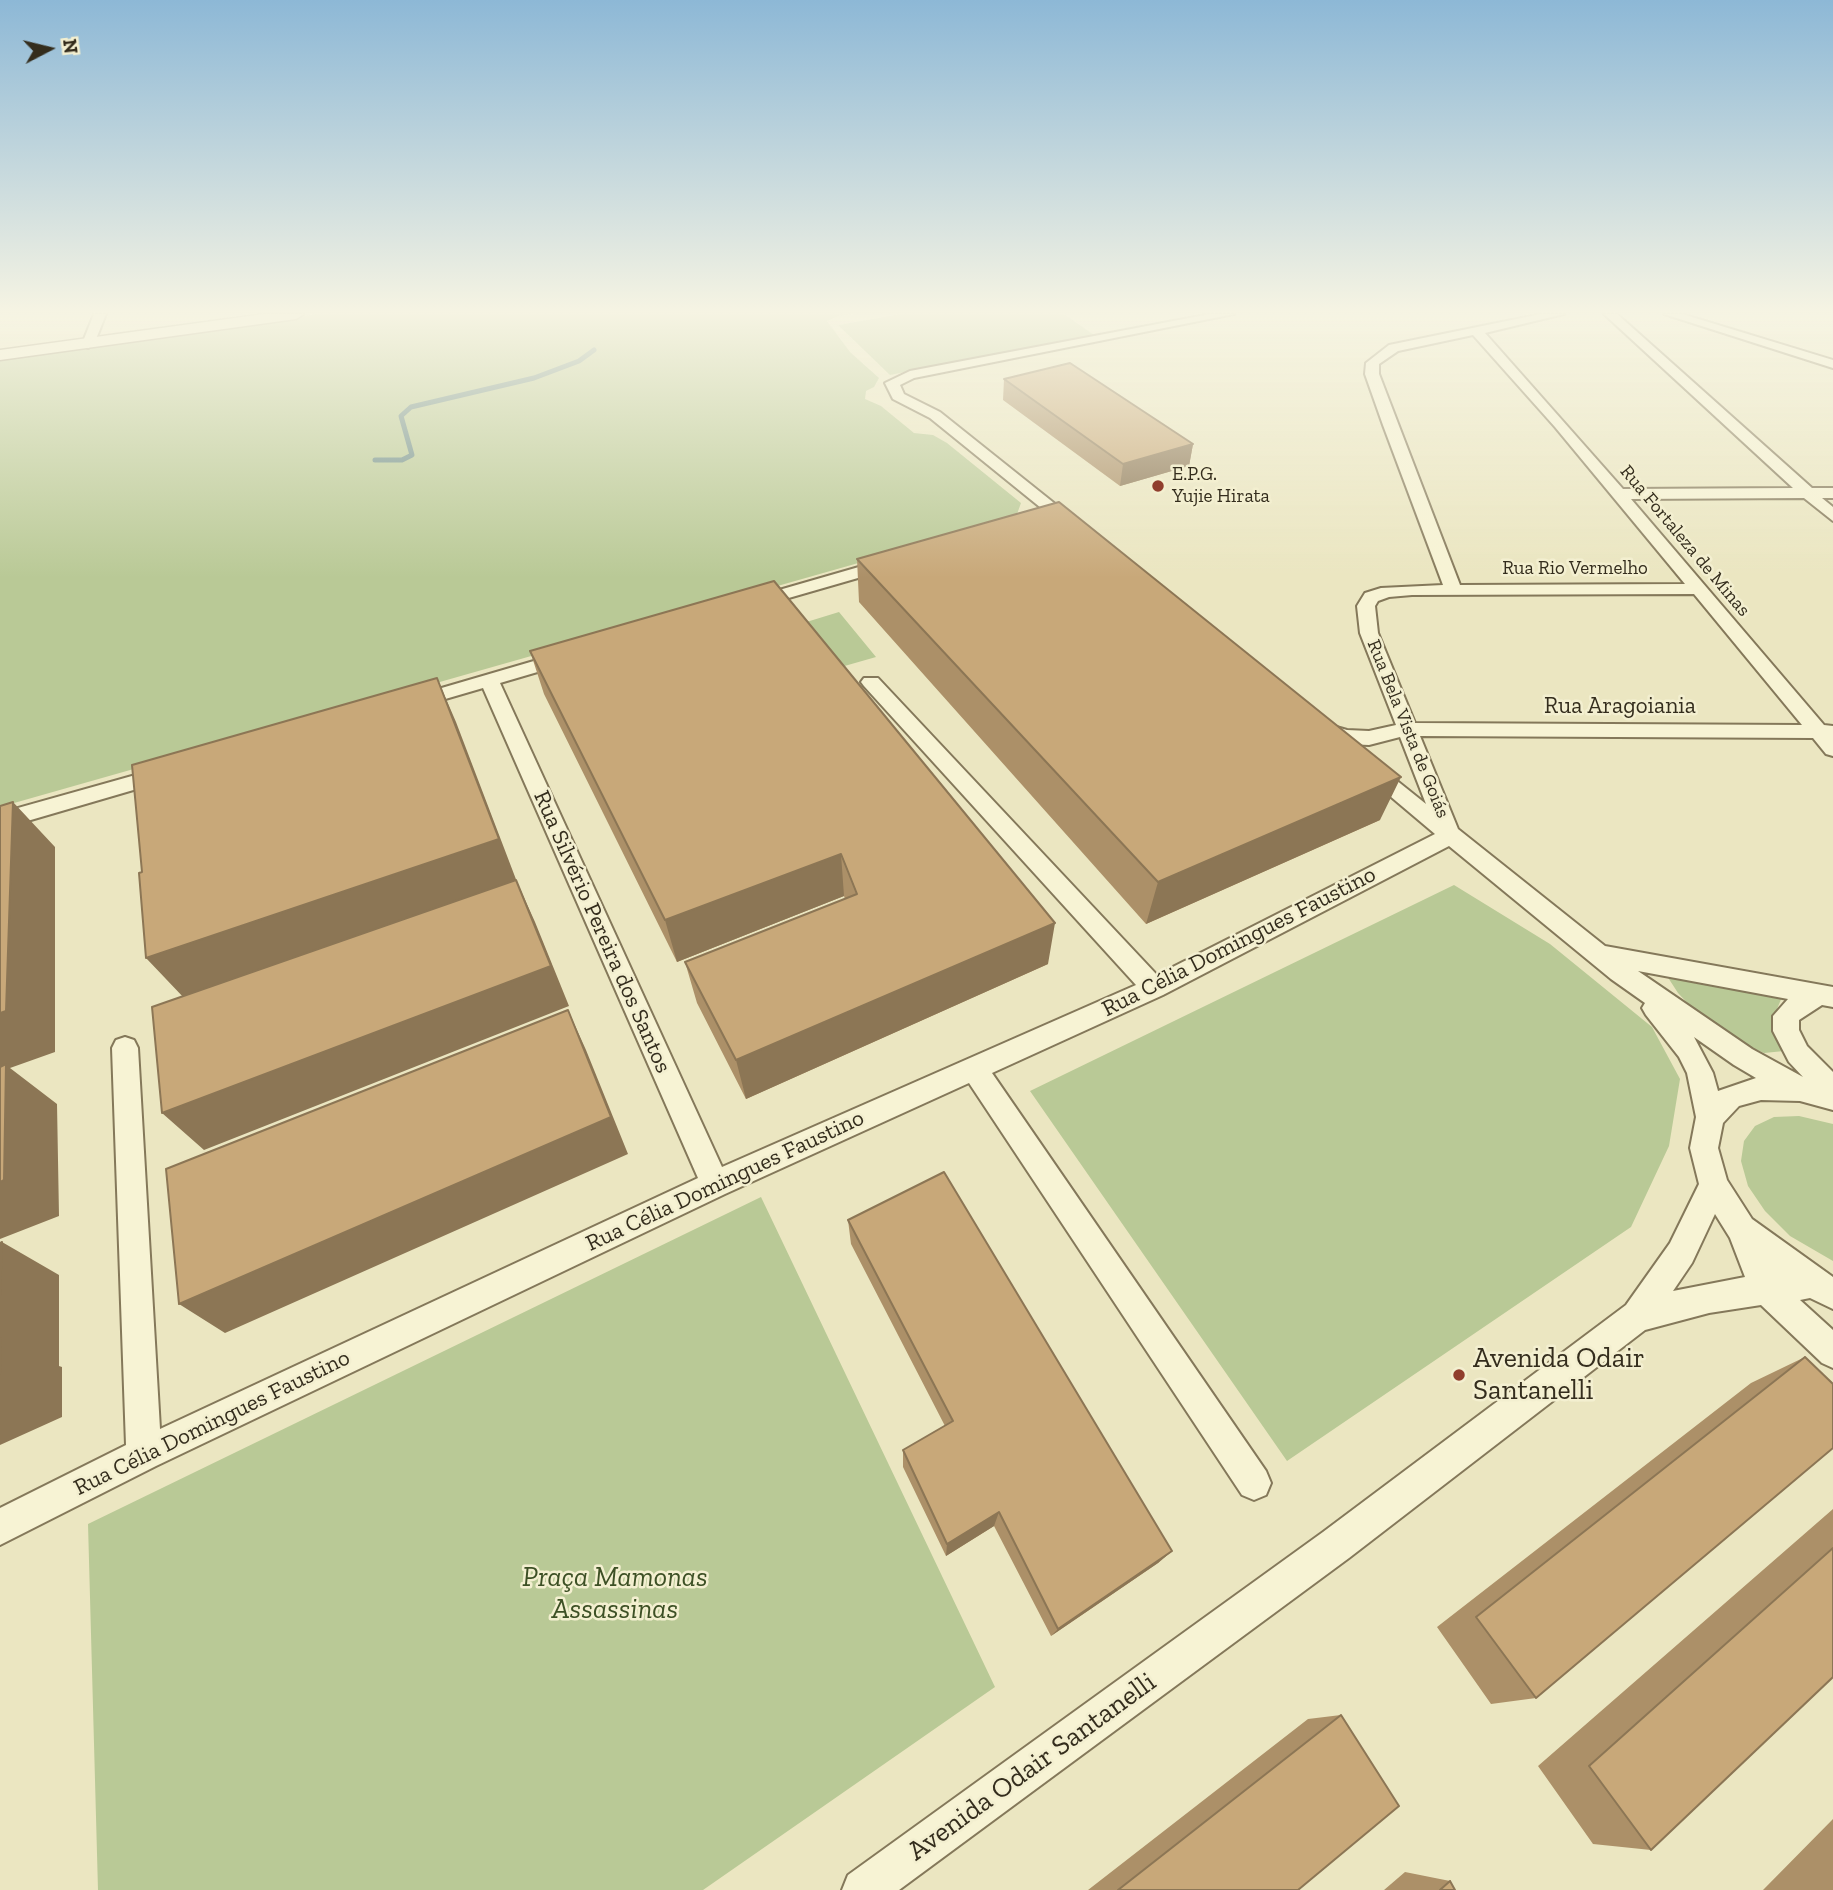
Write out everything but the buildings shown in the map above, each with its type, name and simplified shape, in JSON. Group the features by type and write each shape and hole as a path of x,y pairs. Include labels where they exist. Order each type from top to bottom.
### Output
{"street":[{"path":"910,402 935,415 1093,542"},
{"path":"1382,402 1454,591"},
{"name":"Rua Fortaleza de Minas","path":"1538,402 1697,589 1826,732 1833,749"},
{"path":"1708,402 1833,516"},
{"path":"1619,494 1833,493"},
{"path":"1037,522 1062,517"},
{"path":"737,607 906,558"},
{"name":"Rua Rio Vermelho","path":"1454,591 1697,589"},
{"name":"Rua Bela Vista de Goiás","path":"1450,836 1369,632 1366,606 1371,597 1387,592 1454,591"},
{"path":"397,707 581,653"},
{"name":"Rua Silvério Pereira dos Santos","path":"489,680 715,1184"},
{"path":"871,682 1154,988"},
{"path":"1302,714 1620,972 1743,1057 1800,1089"},
{"name":"Rua Aragoiania","path":"1319,729 1346,737 1369,738 1407,729 1826,732"},
{"path":"0,821 185,768"},
{"name":"Rua Célia Domingues Faustino","path":"0,1527 144,1454 715,1184 1154,988 1450,836"},
{"path":"1598,954 1826,996"},
{"path":"1620,972 1673,1028 1700,1073 1710,1117 1704,1148 1714,1185 1741,1229 1766,1289 1833,1352"},
{"path":"1826,996 1798,1005 1786,1016 1786,1031 1798,1054 1833,1090"},
{"path":"125,1048 144,1454"},
{"path":"974,1068 1254,1483"},
{"path":"1710,1117 1730,1097 1761,1088 1800,1089 1833,1098"},
{"path":"1637,1315 1681,1253 1714,1185"},
{"path":"1741,1229 1822,1288"},
{"path":"1637,1315 1709,1297 1766,1289 1822,1288"},
{"name":"Avenida Odair Santanelli","path":"863,1890 1347,1537 1637,1315"}],"green space":[{"path":"0,402 872,402 881,406 914,433 933,435 947,443 1021,503 1017,514 978,529 0,807"},
{"path":"839,612 876,657 834,669 800,624"},
{"path":"1454,885 1550,944 1652,1027 1680,1079 1669,1146 1631,1227 1287,1461 1030,1091"},
{"path":"1667,976 1782,997 1772,1021 1773,1033 1784,1051 1764,1053 1712,1029 1678,993"},
{"path":"1799,1116 1833,1124 1833,1261 1790,1236 1765,1211 1748,1186 1741,1161 1744,1141 1755,1126 1774,1117"},
{"name":"Praça Mamonas Assassinas","path":"761,1197 995,1687 703,1890 98,1890 88,1524"}],"waterway":[{"path":"375,460 402,460 412,455 401,416 411,407 431,402"}],"place":[{"name":"E.P.G. Yujie Hirata","path":"1158,486"},
{"name":"Avenida Odair Santanelli","path":"1459,1375"}]}
